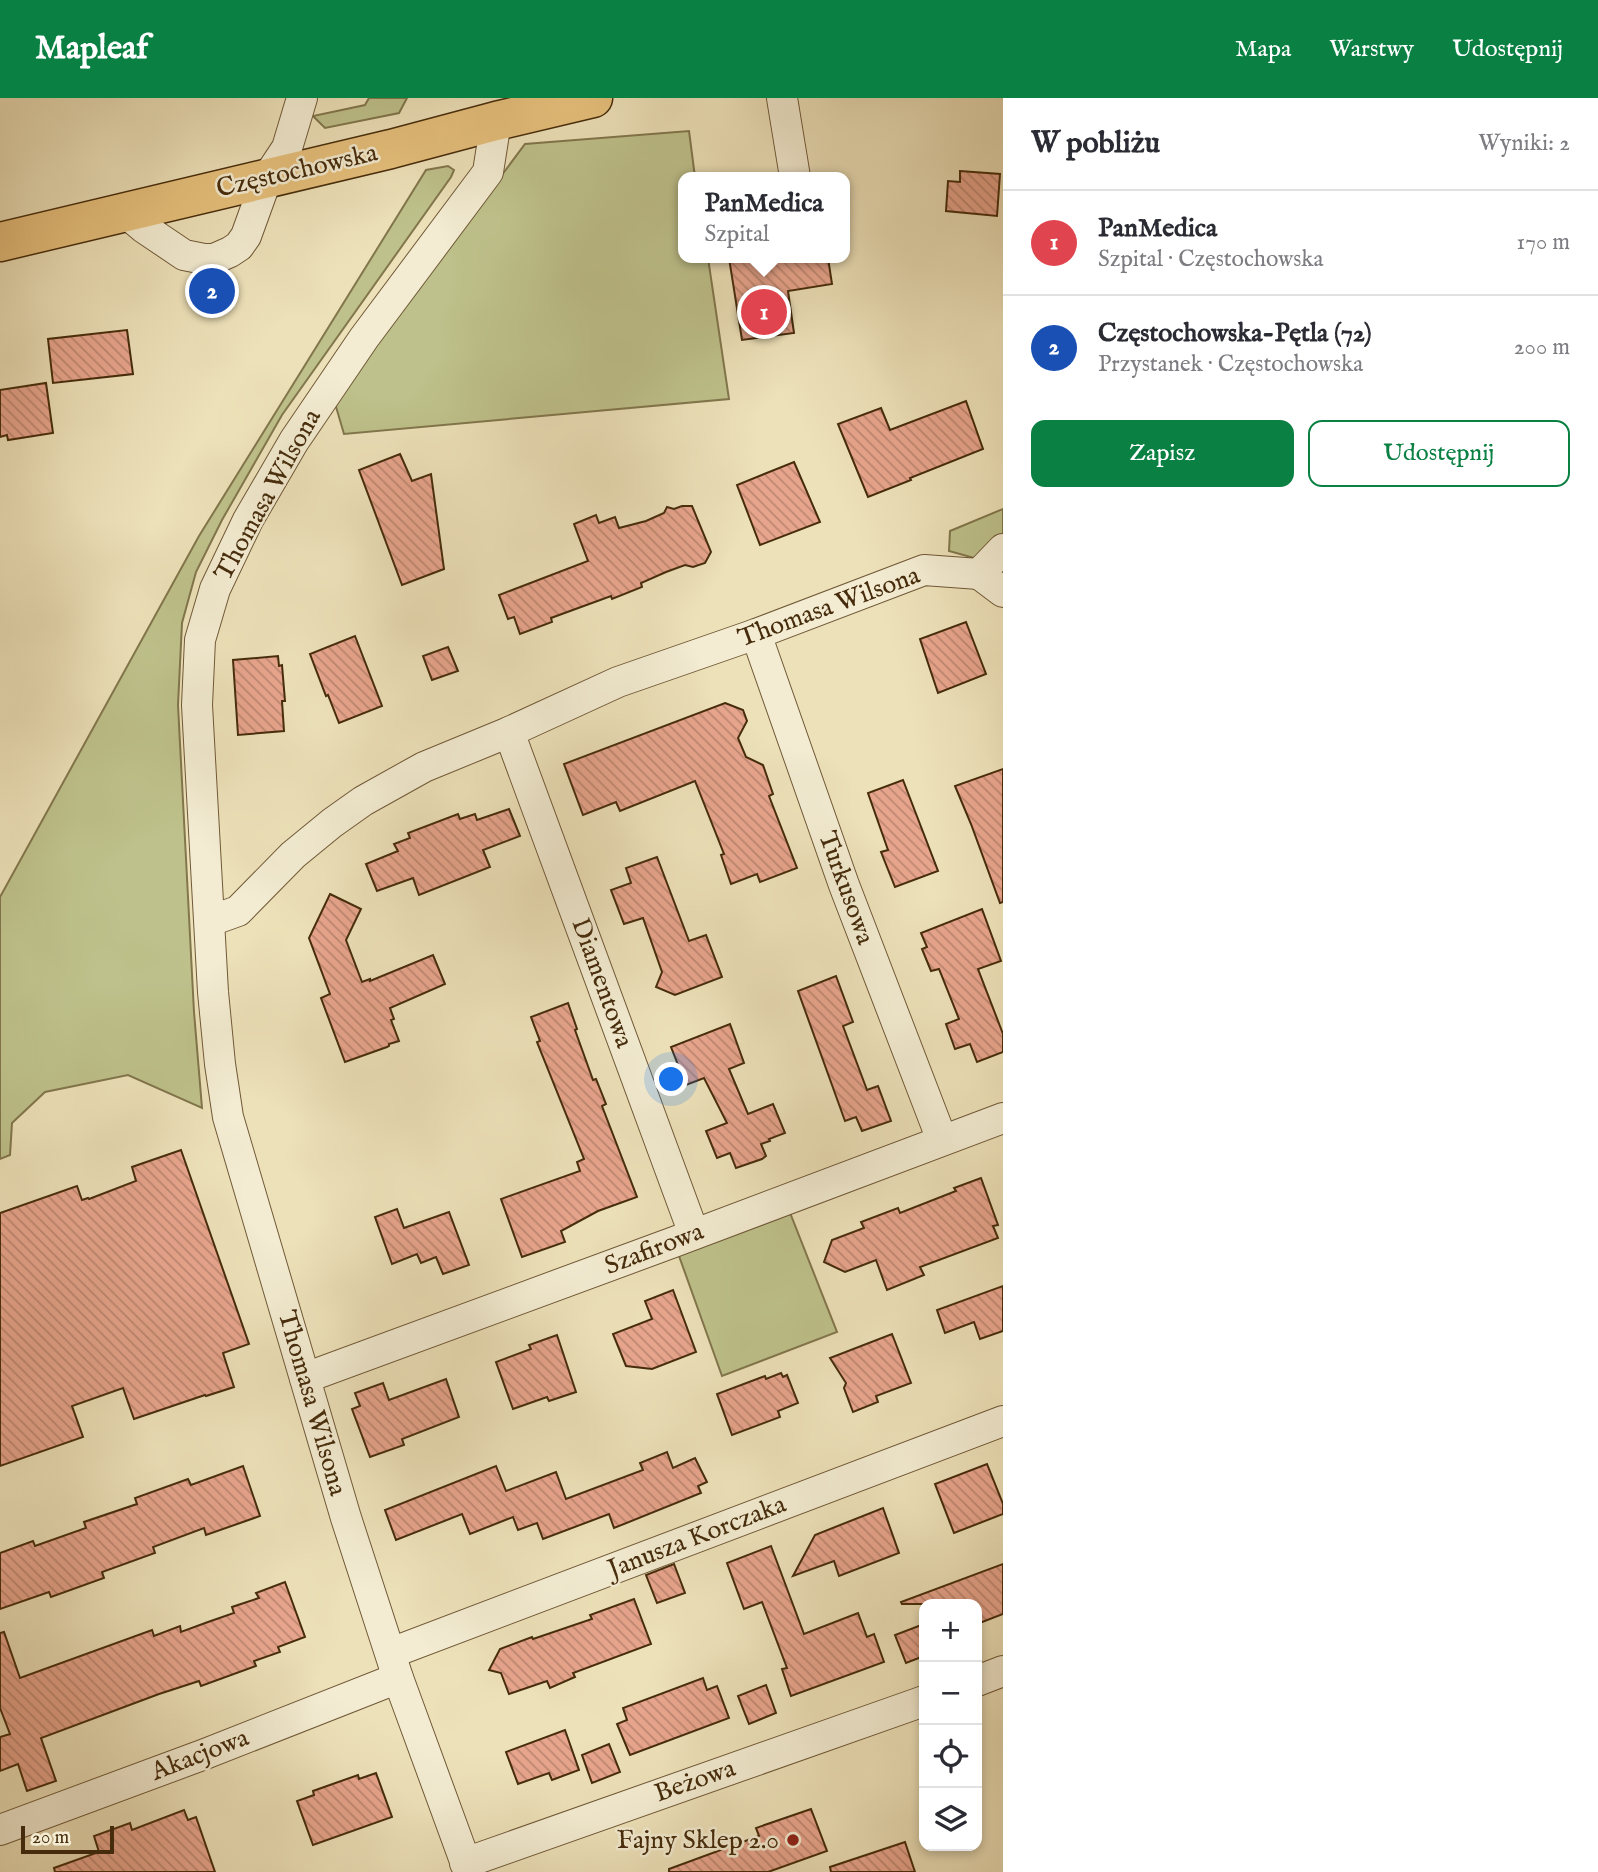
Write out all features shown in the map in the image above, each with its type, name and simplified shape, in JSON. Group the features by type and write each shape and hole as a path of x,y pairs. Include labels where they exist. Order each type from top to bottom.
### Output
{"main road":[{"name":"Częstochowska","path":"0,242 593,98"}],"street":[{"path":"125,212 184,255 214,259 230,252 247,236 267,178 287,148 302,98"},
{"path":"782,98 794,172"},
{"name":"Thomasa Wilsona","path":"467,1867 395,1666 346,1518 228,1117 212,992 197,705 200,640 215,589 248,520 294,441 364,338 488,172 496,121"},
{"path":"1003,549 979,574 1003,592"},
{"name":"Thomasa Wilsona","path":"210,921 238,911 293,855 332,822 424,766 509,732 618,682 756,634 924,570 979,574"},
{"name":"Turkusowa","path":"756,634 844,885 942,1140"},
{"name":"Diamentowa","path":"509,732 694,1234"},
{"name":"Szafirowa","path":"305,1378 1003,1118"},
{"name":"Janusza Korczaka","path":"395,1666 1003,1421"},
{"name":"Akacjowa","path":"0,1830 205,1754 395,1666"},
{"path":"982,1679 1003,1671"},
{"name":"Beżowa","path":"467,1867 919,1702"}],"green space":[{"path":"369,98 407,98 399,113 325,128 313,116 365,105"},
{"path":"689,131 694,172 678,172 678,263 709,263 729,399 344,434 334,400 525,144"},
{"path":"448,166 454,170 451,177 282,415 222,520 196,572 182,623 178,705 194,1012 202,1108 128,1075 45,1092 12,1123 10,1155 0,1159 0,897 199,536 426,170"},
{"path":"1003,509 1003,566 949,551 950,531"},
{"path":"785,1200 837,1332 722,1376 674,1242"}],"building":[{"path":"960,171 1000,174 997,216 946,211 948,181 960,182"},
{"path":"730,263 829,263 832,284 788,291 794,333 742,340"},
{"path":"127,330 133,374 53,383 48,339"},
{"path":"46,383 53,433 8,440 7,435 0,437 0,390"},
{"path":"966,401 983,449 868,497 838,424 881,408 890,430"},
{"path":"400,454 412,481 431,474 444,569 402,585 359,470"},
{"path":"794,462 820,522 760,545 737,485"},
{"path":"692,506 711,552 705,563 693,567 685,565 666,572 641,583 642,587 551,618 552,622 520,634 514,617 508,619 499,595 588,561 574,524 596,515 599,523 615,517 619,528 646,521 664,513 667,507 674,509"},
{"path":"966,622 986,674 938,693 920,639"},
{"path":"355,636 382,706 339,723 310,654"},
{"path":"448,647 458,671 432,680 423,656"},
{"path":"278,656 279,666 282,665 285,701 282,701 284,731 238,735 233,660"},
{"path":"725,703 743,710 747,721 738,738 746,757 763,765 773,794 769,796 797,868 760,882 757,874 731,884 721,855 724,854 695,781 620,811 616,802 583,815 564,764"},
{"path":"1003,769 1003,902 1000,903 955,786"},
{"path":"903,780 938,871 895,887 881,852 888,850 868,793"},
{"path":"509,809 520,836 483,850 490,867 419,895 413,878 377,891 366,864 398,851 394,844 410,838 408,833 458,814 460,819 475,814 477,820"},
{"path":"657,857 689,941 706,935 722,977 675,995 656,987 662,972 643,918 624,924 611,890 631,883 626,868"},
{"path":"330,894 361,909 346,940 362,982 433,955 445,984 390,1008 394,1019 391,1020 399,1041 345,1062 321,998 330,994 309,938"},
{"path":"982,909 1001,961 978,969 1003,1034 1003,1052 977,1062 970,1044 955,1049 946,1024 959,1019 939,969 931,971 922,949 927,947 921,933"},
{"path":"836,976 853,1022 843,1026 867,1090 878,1086 891,1121 862,1131 856,1117 845,1121 798,991"},
{"path":"568,1003 593,1080 596,1079 606,1104 602,1106 637,1197 598,1211 561,1231 565,1242 522,1257 501,1199 580,1171 577,1162 584,1159 537,1042 540,1041 531,1017"},
{"path":"730,1024 744,1063 729,1069 748,1114 773,1104 785,1133 761,1144 766,1156 762,1159 736,1168 730,1153 717,1158 706,1131 727,1123 704,1078 686,1085 671,1047"},
{"path":"181,1150 249,1344 223,1353 234,1387 134,1419 123,1388 72,1406 83,1437 0,1466 0,1213 77,1186 82,1200 89,1199 136,1181 132,1167"},
{"path":"981,1178 998,1225 993,1226 998,1238 920,1267 924,1275 887,1290 876,1260 845,1272 824,1262 832,1240 864,1228 861,1222 898,1208 900,1213"},
{"path":"397,1209 404,1228 449,1212 469,1265 443,1274 436,1257 421,1263 417,1254 392,1264 375,1217"},
{"path":"1003,1286 1003,1331 980,1339 974,1322 945,1333 937,1310"},
{"path":"673,1290 696,1352 652,1369 626,1366 613,1334 652,1319 645,1301"},
{"path":"892,1334 911,1383 876,1396 878,1402 853,1412 844,1388 846,1383 830,1358"},
{"path":"557,1335 576,1392 549,1401 547,1397 513,1409 496,1362 531,1349 529,1345"},
{"path":"781,1373 783,1377 787,1375 798,1403 778,1411 780,1417 732,1435 717,1394 765,1376 766,1379"},
{"path":"446,1379 459,1417 402,1439 404,1445 370,1457 352,1409 360,1406 355,1393 383,1383 389,1400"},
{"path":"667,1452 673,1468 695,1458 707,1482 698,1486 701,1493 614,1528 609,1514 543,1539 537,1523 518,1530 513,1517 470,1534 462,1514 396,1540 385,1510 496,1466 506,1491 556,1472 566,1499 643,1470 640,1463"},
{"path":"987,1464 1003,1504 1003,1514 954,1533 935,1484"},
{"path":"243,1466 260,1516 206,1535 204,1528 153,1547 155,1553 102,1572 104,1578 51,1597 49,1592 0,1609 0,1553 33,1541 35,1546 86,1528 84,1522 137,1504 135,1498 188,1479 191,1485"},
{"path":"883,1508 899,1553 839,1576 834,1561 793,1576 815,1535"},
{"path":"771,1546 804,1634 858,1613 867,1637 874,1634 884,1662 791,1696 782,1669 787,1668 762,1602 744,1609 727,1563"},
{"path":"674,1564 685,1593 657,1603 646,1575"},
{"path":"1003,1564 1003,1614 982,1622 982,1599 919,1599 919,1604 901,1602"},
{"path":"285,1582 305,1637 278,1647 280,1652 254,1661 256,1666 201,1686 199,1681 159,1694 41,1738 56,1781 27,1791 18,1764 0,1771 0,1737 10,1734 0,1708 0,1633 4,1632 20,1678 152,1630 154,1636 180,1626 181,1632 234,1613 232,1607 259,1598 256,1593"},
{"path":"634,1599 651,1644 573,1673 575,1677 550,1688 547,1681 509,1694 501,1673 489,1670 500,1649 592,1619 590,1615"},
{"path":"919,1626 919,1658 906,1663 895,1635"},
{"path":"703,1678 707,1690 717,1686 729,1718 630,1755 617,1724 627,1720 623,1708"},
{"path":"766,1685 776,1713 749,1724 738,1696"},
{"path":"565,1730 579,1770 552,1780 549,1773 518,1784 506,1752"},
{"path":"609,1744 620,1772 592,1783 582,1755"},
{"path":"376,1773 392,1817 313,1845 297,1801 314,1795 313,1791 358,1775 359,1779"},
{"path":"811,1809 827,1851 768,1872 669,1872 669,1869 759,1836 756,1828"},
{"path":"184,1810 188,1820 196,1817 215,1872 55,1872 54,1868 99,1852 94,1836 130,1823 132,1830"},
{"path":"905,1842 915,1872 831,1872 830,1867"}],"place":[{"name":"Częstochowska-Pętla (72)","path":"212,291"},
{"name":"PanMedica","path":"764,312"},
{"name":"Fajny Sklep 2.0","path":"793,1840"}]}
